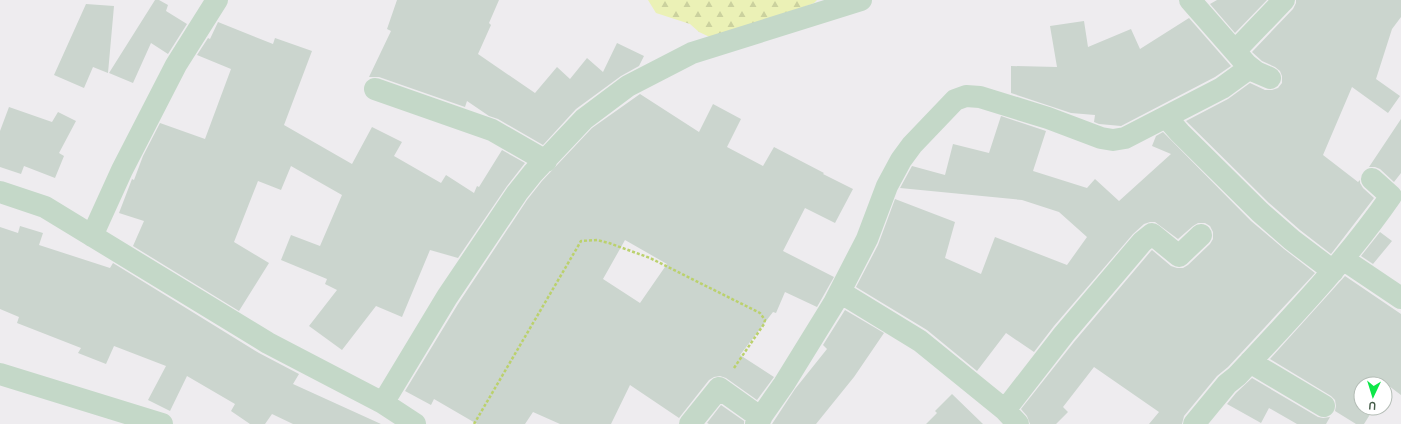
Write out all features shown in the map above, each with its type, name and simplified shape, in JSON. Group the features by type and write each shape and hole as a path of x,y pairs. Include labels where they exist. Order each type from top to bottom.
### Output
{"street":[{"path":"92,236 122,170 176,65 217,0"},
{"path":"383,403 446,297 517,193 533,173 584,119 628,86 692,53 861,0"},
{"path":"1190,0 1241,58 1256,72 1270,78"},
{"path":"690,424 719,388 758,421 812,339 840,292 867,239 887,186 901,160 912,145 955,100 966,96 980,97 1048,118 1101,138 1113,140 1125,138 1222,88 1244,72 1241,58 1284,0"},
{"path":"375,89 492,130 546,160"},
{"path":"1166,117 1180,134 1260,212 1292,240 1401,298"},
{"path":"1194,424 1227,384 1250,362 1396,199 1372,179"},
{"path":"0,192 45,207 123,256 268,343 383,403 415,424"},
{"path":"840,292 920,341 1012,417 1060,340 1142,242 1152,234 1179,256 1201,235"},
{"path":"1250,362 1324,406"},
{"path":"0,374 162,424"}],"path":[{"path":"474,424 581,241 585,240 597,240 609,243 650,258 760,313 765,320 764,324 719,388"}],"green space":[{"path":"648,0 817,0 814,3 796,10 753,45 729,46 699,32 690,24 656,13"}],"building":[{"path":"155,0 159,0 168,5 166,11 187,24 168,54 151,43 133,83 109,73"},
{"path":"397,0 499,0 489,23 491,25 478,54 535,93 557,67 570,79 587,58 603,72 617,43 644,56 639,66 621,76 576,109 543,145 498,119 489,116 467,101 465,107 379,77 369,77 391,31 387,29"},
{"path":"1217,0 1267,0 1235,33 1210,4"},
{"path":"1296,0 1401,0 1401,17 1392,29 1376,79 1400,96 1388,113 1352,87 1323,155 1358,182 1360,180 1363,188 1374,198 1331,254 1269,203 1186,121 1228,99 1250,83 1265,90 1278,88 1282,83 1280,71 1262,61 1252,52 1293,9"},
{"path":"86,4 114,6 108,73 93,67 84,88 54,75"},
{"path":"1189,18 1231,66 1215,77 1121,126 1099,124 1094,122 1095,115 1071,113 1011,93 1011,66 1057,67 1050,26 1084,21 1088,47 1131,29 1140,49"},
{"path":"218,22 273,44 275,38 312,51 284,125 352,164 372,127 402,142 394,156 441,183 446,175 474,193 477,186 479,187 502,150 525,163 507,186 458,258 430,250 402,317 376,306 342,350 309,326 337,290 325,284 327,279 281,260 291,235 320,246 342,195 291,166 281,190 258,181 234,242 269,263 239,311 133,246 144,221 119,213 132,179 134,180 143,156 160,123 205,139 231,69 197,55 208,38 210,39"},
{"path":"640,94 699,132 713,104 741,119 727,147 763,166 774,147 853,189 835,223 805,208 783,251 834,277 817,307 785,292 776,313 773,312 740,355 774,377 757,400 726,378 720,376 714,377 709,380 679,418 630,385 611,424 560,424 533,412 525,424 477,424 434,399 431,405 405,391 458,304 527,200 542,181 592,128","holes":["625,240 667,264 640,303 603,279"]},
{"path":"9,107 52,122 58,112 76,121 59,153 64,156 55,178 24,166 21,174 0,167 0,131"},
{"path":"1001,116 1046,131 1033,171 1087,188 1095,179 1119,201 1171,154 1152,146 1156,136 1163,132 1251,221 1315,273 1228,367 1217,376 1184,416 1182,424 1149,424 1159,412 1094,367 1063,407 1068,412 1056,424 1030,424 1027,416 1021,409 1074,342 1151,251 1152,250 1171,266 1183,268 1210,244 1213,239 1213,232 1210,226 1205,223 1198,223 1178,239 1155,222 1144,224 1133,234 1054,326 1034,352 1006,333 977,371 927,330 856,287 878,245 895,199 955,222 945,258 981,274 995,237 1067,265 1087,237 1059,212 1022,200 900,188 912,166 945,175 953,144 989,153"},
{"path":"1401,119 1401,173 1394,182 1380,169 1369,167"},
{"path":"20,226 43,233 39,245 110,268 113,263 259,353 299,374 293,384 381,424 293,424 272,414 265,424 250,424 231,411 235,404 187,376 170,411 148,400 166,366 114,346 106,364 78,353 81,348 17,323 19,317 0,309 0,227 18,233"},
{"path":"1380,232 1392,241 1373,264 1361,256"},
{"path":"1345,276 1401,314 1401,395 1393,389 1393,376 1353,376 1353,416 1369,416 1364,424 1356,424 1335,411 1335,400 1331,396 1270,359"},
{"path":"845,310 884,333 854,377 816,424 772,424 795,389 827,349 823,345"},
{"path":"1252,378 1318,417 1330,417 1326,424 1297,424 1269,408 1261,423 1227,404"},
{"path":"952,394 983,424 926,424 937,413 935,411"},
{"path":"721,405 744,421 744,424 707,423"}]}
